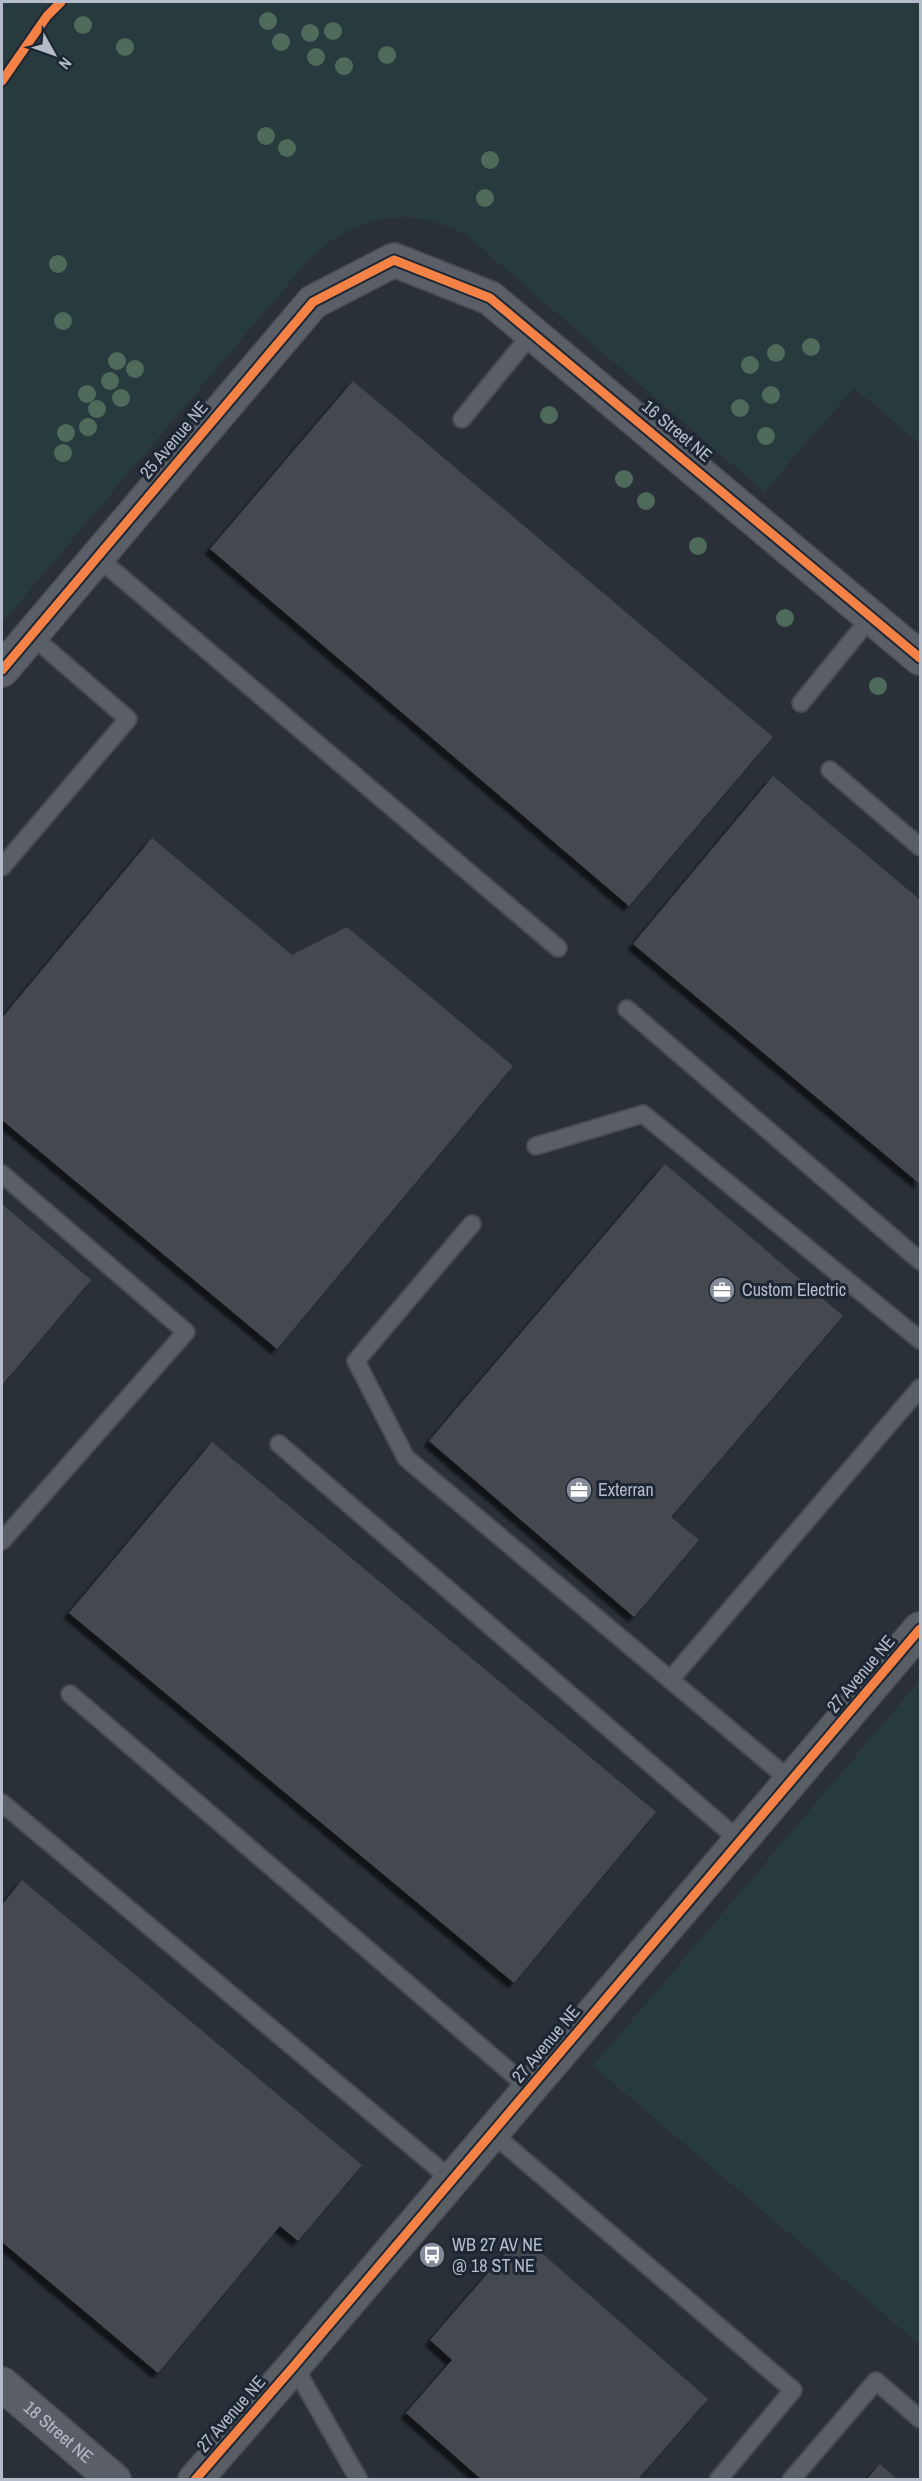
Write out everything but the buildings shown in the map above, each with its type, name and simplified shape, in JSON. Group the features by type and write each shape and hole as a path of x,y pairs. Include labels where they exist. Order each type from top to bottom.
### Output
{"street":[{"name":"16 Street NE","path":"394,260 490,298 921,658"},
{"name":"25 Avenue NE","path":"2,670 312,302 394,260"},
{"name":"27 Avenue NE","path":"195,2480 921,1629"},
{"name":"18 Street NE","path":"2,2384 114,2480"}],"lane":[{"path":"462,418 533,332"},
{"path":"97,557 558,948"},
{"path":"801,703 871,617"},
{"path":"2,867 128,719 31,635"},
{"path":"830,770 921,846"},
{"path":"627,1009 921,1261"},
{"path":"536,1146 643,1114 921,1340"},
{"path":"2,1174 186,1332 2,1541"},
{"path":"472,1224 356,1361 406,1458 791,1781"},
{"path":"670,1680 921,1388"},
{"path":"279,1444 740,1841"},
{"path":"70,1694 530,2088"},
{"path":"2,1803 452,2180"},
{"path":"492,2133 793,2390 718,2480"},
{"path":"294,2366 359,2480"},
{"path":"791,2480 876,2381 921,2419"}],"green space":[{"path":"2,2 920,2 920,444 854,388 764,492 465,234 443,224 421,219 400,217 380,219 360,225 341,235 305,264 2,623"},
{"path":"920,1680 920,2345 593,2066"}],"cycle path":[{"path":"2,81 47,16 61,2"},
{"path":"2,670 313,302 394,260 490,298 920,658"},
{"path":"195,2480 920,1629"}],"place":[{"name":"Custom Electric","path":"722,1290"},
{"name":"Exterran","path":"579,1490"},
{"name":"WB 27 AV NE @ 18 ST NE","path":"432,2255"}]}
